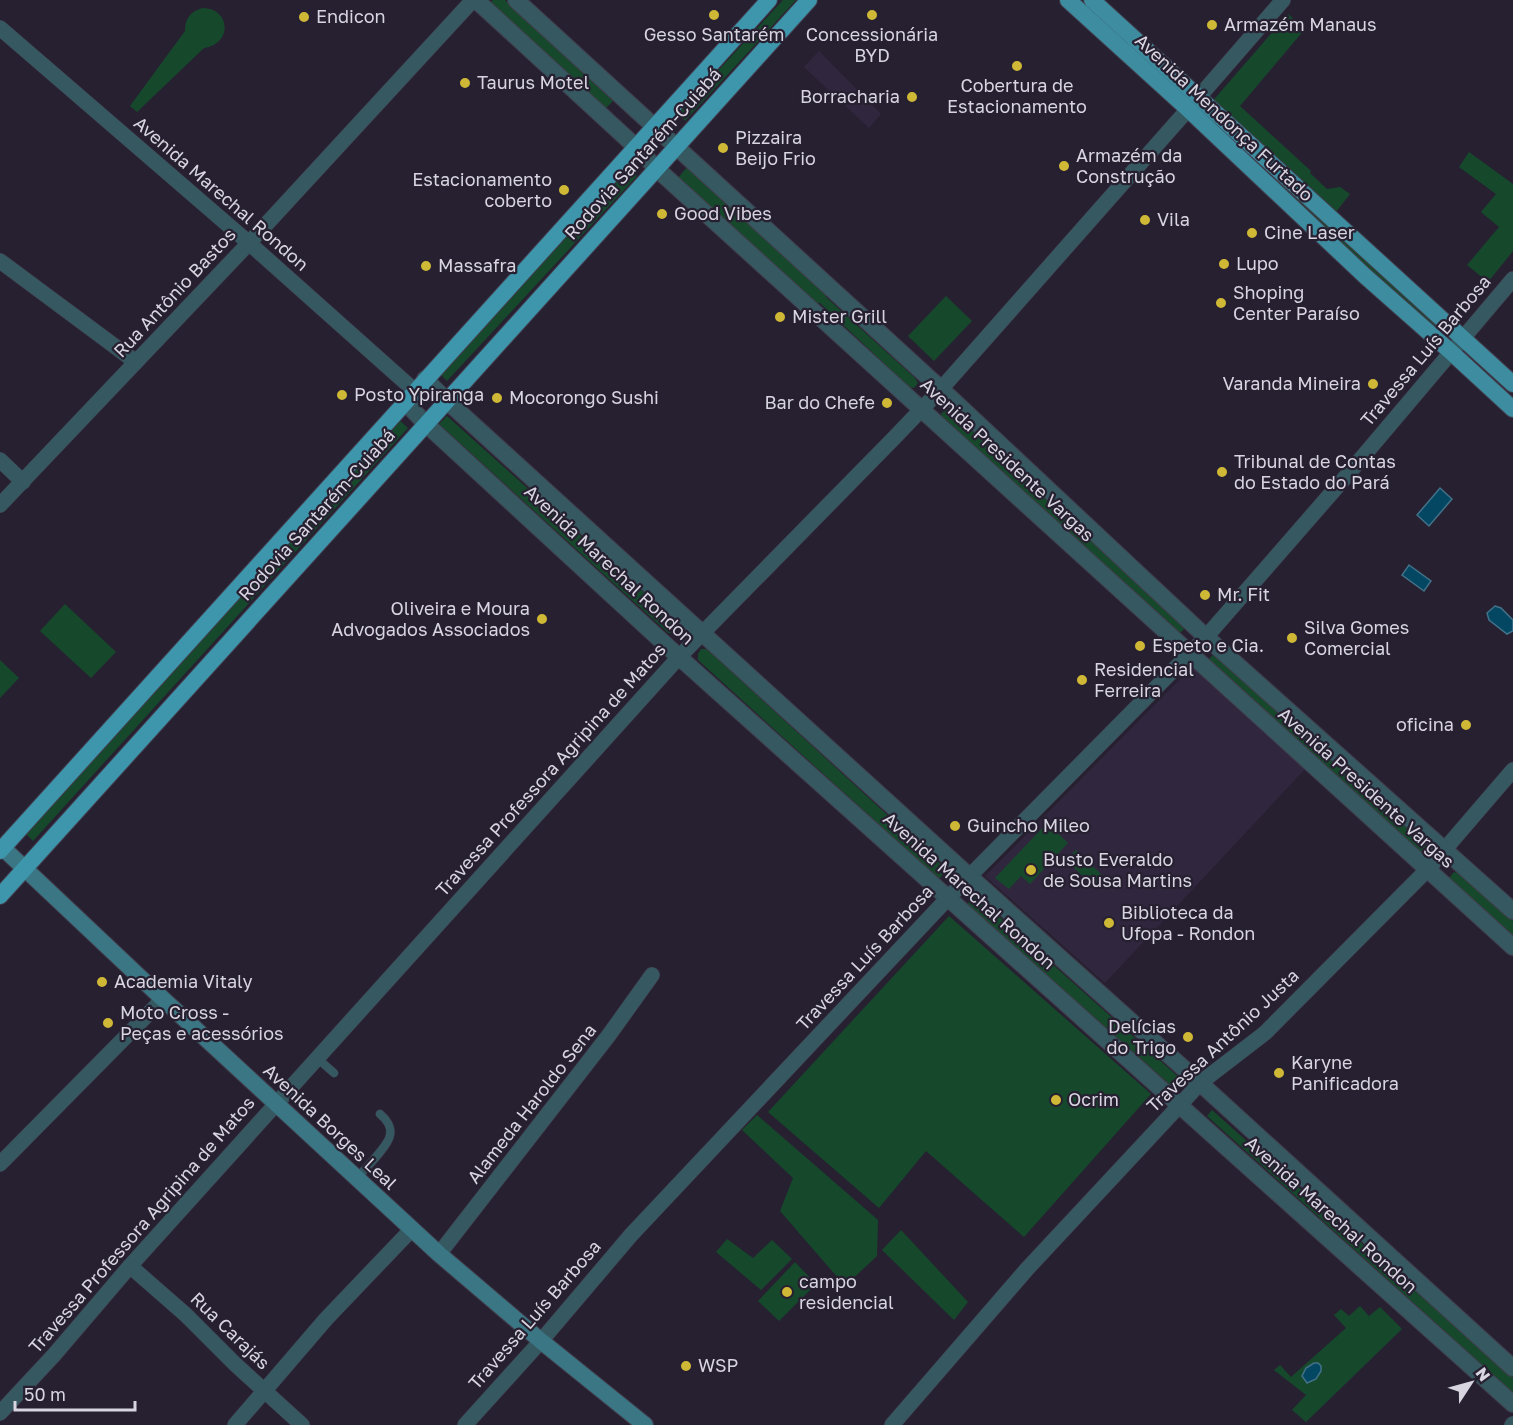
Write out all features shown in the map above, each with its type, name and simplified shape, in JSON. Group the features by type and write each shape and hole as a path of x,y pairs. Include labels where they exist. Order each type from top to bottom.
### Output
{"highway":[{"name":"Rodovia Santarém-Cuiabá","path":"1,848 769,0"},
{"name":"Rodovia Santarém-Cuiabá","path":"0,896 809,0"}],"main road":[{"name":"Avenida Mendonça Furtado","path":"1068,0 1193,104 1513,384"},
{"name":"Avenida Mendonça Furtado","path":"1092,0 1365,276 1513,409"},
{"name":"Avenida Borges Leal","path":"1,848 412,1229 541,1341 645,1425"}],"street":[{"name":"Avenida Presidente Vargas","path":"474,0 1189,655 1513,948"},
{"name":"Rua Antônio Bastos","path":"0,505 249,243 474,0"},
{"name":"Avenida Presidente Vargas","path":"516,0 941,388 1206,637 1513,911"},
{"name":"Travessa Professora Agripina de Matos","path":"0,1413 679,657 922,409 1283,0"},
{"name":"Avenida Marechal Rondon","path":"0,28 415,390 446,400 1513,1368"},
{"path":"0,261 136,362"},
{"name":"Travessa Luís Barbosa","path":"465,1425 541,1341 631,1235 969,876 1206,637 1513,279"},
{"name":"Avenida Marechal Rondon","path":"415,390 426,424 679,657 1513,1404"},
{"path":"0,460 23,482"},
{"name":"Travessa Antônio Justa","path":"892,1425 1027,1269 1200,1083 1265,1033 1427,870 1513,770"},
{"name":"Alameda Haroldo Sena","path":"440,1254 609,1035 652,975"},
{"path":"0,1164 163,999"},
{"path":"235,1425 326,1319 412,1229"},
{"name":"Rua Carajás","path":"130,1266 186,1315 235,1364 302,1425"}],"lane":[{"path":"317,1058 334,1073"},
{"path":"357,1178 390,1138 390,1129 380,1114"}],"shaded area":[{"path":"819,51 881,114 869,128 804,67"},
{"path":"1193,666 1307,767 1105,983 985,876"}],"green space":[{"path":"493,0 505,0 613,101 605,109 490,3"},
{"path":"783,0 796,0 685,121 678,114"},
{"path":"202,8 219,14 225,26 224,34 213,45 204,48 137,112 130,106 185,31 189,16"},
{"path":"1288,14 1305,29 1240,106 1311,171 1310,173 1327,189 1340,187 1350,194 1336,212 1204,111"},
{"path":"1241,146 1446,332 1440,338 1237,151"},
{"path":"1469,152 1513,184 1513,251 1488,282 1467,265 1499,227 1481,212 1496,194 1459,167"},
{"path":"687,167 915,378 918,383 914,388 909,387 820,303 815,303 678,178"},
{"path":"629,169 637,176 447,381 440,374"},
{"path":"946,296 972,321 934,361 908,336"},
{"path":"946,409 952,411 1183,623 1184,629 1180,633 1174,632 943,421 941,414"},
{"path":"447,416 677,622 678,630 668,633 439,424"},
{"path":"399,420 408,428 33,841 25,833"},
{"path":"65,604 116,652 91,678 40,631"},
{"path":"701,649 707,649 947,870 939,879 698,660"},
{"path":"1215,653 1431,847 1426,853 1419,851 1208,660"},
{"path":"0,660 19,678 0,698"},
{"path":"1047,823 1068,843 1030,884 1021,876 1009,889 995,878"},
{"path":"1076,850 1103,876 1094,887 1066,860"},
{"path":"1454,872 1461,874 1513,921 1513,937 1454,884 1449,878"},
{"path":"975,895 1183,1081 1176,1090 967,904"},
{"path":"949,916 1151,1094 1024,1237 926,1151 879,1208 768,1112"},
{"path":"1212,1110 1513,1378 1513,1391 1207,1116"},
{"path":"757,1115 878,1220 877,1256 845,1286 780,1211 793,1178 742,1130"},
{"path":"901,1230 968,1302 954,1320 882,1250"},
{"path":"727,1239 753,1258 772,1240 792,1259 761,1290 716,1252"},
{"name":"campo residencial","path":"795,1262 816,1284 779,1321 758,1301"},
{"path":"1360,1306 1369,1316 1380,1307 1402,1329 1306,1422 1292,1410 1306,1395 1274,1370 1280,1365 1291,1377 1346,1328 1334,1315 1341,1309 1349,1316"}],"water":[{"path":"1440,488 1452,499 1429,526 1417,515"},
{"path":"1409,565 1431,581 1424,591 1402,575"},
{"path":"1495,606 1501,608 1513,620 1513,631 1507,634 1489,620 1487,613"},
{"path":"1314,1363 1321,1366 1321,1371 1316,1379 1307,1383 1302,1376 1306,1368"}],"place":[{"name":"Gesso Santarém","path":"714,15"},
{"name":"Concessionária BYD","path":"872,15"},
{"name":"Endicon","path":"304,17"},
{"name":"Armazém Manaus","path":"1212,25"},
{"name":"Cobertura de Estacionamento","path":"1017,66"},
{"name":"Taurus Motel","path":"465,83"},
{"name":"Borracharia","path":"912,97"},
{"name":"Pizzaira Beijo Frio","path":"723,148"},
{"name":"Armazém da Construção","path":"1064,166"},
{"name":"Estacionamento coberto","path":"564,190"},
{"name":"Good Vibes","path":"662,214"},
{"name":"Vila","path":"1145,220"},
{"name":"Cine Laser","path":"1252,233"},
{"name":"Lupo","path":"1224,264"},
{"name":"Massafra","path":"426,266"},
{"name":"Shoping Center Paraíso","path":"1221,303"},
{"name":"Mister Grill","path":"780,317"},
{"name":"Varanda Mineira","path":"1373,384"},
{"name":"Posto Ypiranga","path":"342,395"},
{"name":"Mocorongo Sushi","path":"497,398"},
{"name":"Bar do Chefe","path":"887,403"},
{"name":"Tribunal de Contas do Estado do Pará","path":"1222,472"},
{"name":"Mr. Fit","path":"1205,595"},
{"name":"Oliveira e Moura Advogados Associados","path":"542,619"},
{"name":"Silva Gomes Comercial","path":"1292,638"},
{"name":"Espeto e Cia.","path":"1140,646"},
{"name":"Residencial Ferreira","path":"1082,680"},
{"name":"oficina","path":"1466,725"},
{"name":"Guincho Mileo","path":"955,826"},
{"name":"Busto Everaldo de Sousa Martins","path":"1031,870"},
{"name":"Biblioteca da Ufopa - Rondon","path":"1109,923"},
{"name":"Academia Vitaly","path":"102,982"},
{"name":"Moto Cross - Peças e acessórios","path":"108,1023"},
{"name":"Delícias do Trigo","path":"1188,1037"},
{"name":"Karyne Panificadora","path":"1279,1073"},
{"name":"Ocrim","path":"1056,1100"},
{"name":"campo residencial","path":"787,1292"},
{"name":"WSP","path":"686,1366"}]}
